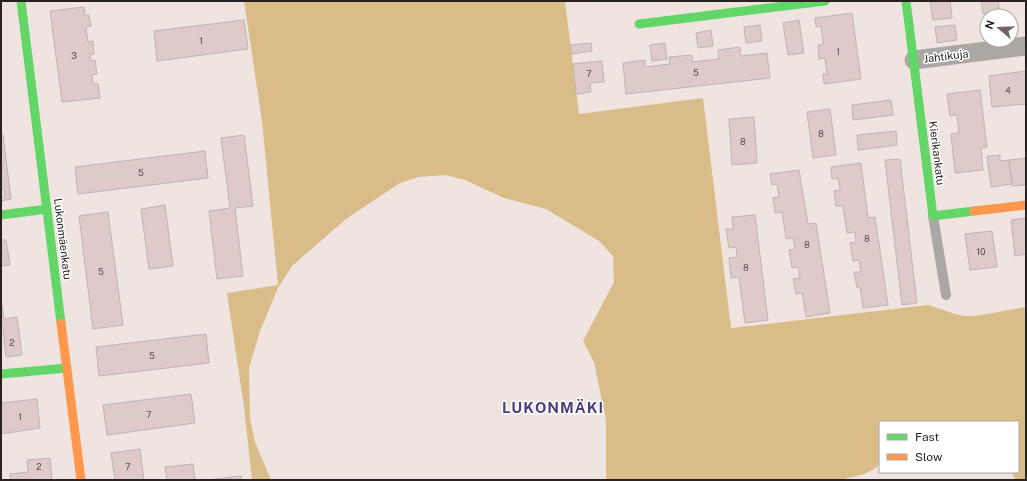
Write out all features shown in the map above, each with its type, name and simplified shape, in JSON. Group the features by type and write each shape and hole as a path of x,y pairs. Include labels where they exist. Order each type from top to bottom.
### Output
{"street":[{"name":"Lukonmäenkatu","path":"21,1 80,480"},
{"path":"639,24 825,1"},
{"name":"Kierikankatu","path":"906,1 933,216"},
{"name":"Jahtikuja","path":"914,60 1026,46"},
{"path":"933,216 1026,205"},
{"path":"1,215 47,209"},
{"path":"1,374 67,368"}],"lane":[{"path":"933,216 946,295"}],"shaded area":[{"path":"244,1 565,1 579,114 703,98 731,328 928,305 965,316 975,316 1026,307 1026,480 1016,480 1012,473 1019,473 1019,421 879,421 879,465 867,473 843,480 606,480 606,420 594,362 583,341 614,282 613,256 599,241 546,209 504,198 465,180 445,175 418,177 400,183 346,219 292,266 278,288 260,331 249,368 250,418 255,442 271,480 252,480 244,407 227,293 278,285 262,121"}],"building":[{"path":"930,1 950,1 952,18 933,20"},
{"path":"981,1 998,1 999,8 982,8"},
{"path":"84,7 85,16 89,15 91,26 86,27 88,42 93,41 94,54 90,55 91,61 95,60 97,74 92,75 93,84 98,84 100,98 62,102 50,11"},
{"path":"852,13 861,79 824,84 823,74 827,74 825,58 819,59 818,45 823,44 821,26 816,27 815,18"},
{"path":"244,20 248,49 157,61 154,31"},
{"path":"799,20 804,53 788,55 783,23"},
{"path":"760,25 762,41 746,43 744,27"},
{"path":"955,25 957,40 937,43 935,27"},
{"path":"711,30 713,46 698,48 696,33"},
{"path":"591,43 592,51 572,54 570,45"},
{"path":"665,43 667,59 652,61 650,45"},
{"path":"740,47 741,56 767,53 770,78 626,94 623,63 645,60 645,67 670,64 669,57 692,55 692,62 719,59 718,50"},
{"path":"602,61 604,82 590,83 591,92 576,94 573,64"},
{"path":"1026,71 1026,104 992,107 989,76"},
{"path":"980,90 987,147 981,148 983,170 955,173 951,134 959,133 957,115 950,116 947,94"},
{"path":"891,100 893,115 853,120 852,105"},
{"path":"830,109 836,155 813,158 807,112"},
{"path":"754,117 757,163 732,165 729,119"},
{"path":"896,131 897,145 858,150 857,135"},
{"path":"1,135 3,135 11,199 1,201 1,198 5,195 4,189 1,189"},
{"path":"244,135 253,206 235,208 243,276 217,279 209,211 230,208 221,138"},
{"path":"205,151 208,178 78,194 75,167"},
{"path":"1000,155 1000,161 1009,160 1012,184 991,187 987,156"},
{"path":"1026,158 1026,185 1012,186 1009,160"},
{"path":"900,159 917,303 902,305 885,160"},
{"path":"861,163 868,218 875,217 888,305 863,308 860,287 857,288 854,272 861,272 859,260 853,261 850,243 856,242 855,232 847,233 843,206 836,206 834,191 840,190 838,178 832,179 831,167"},
{"path":"799,170 808,224 816,223 830,313 806,317 802,293 796,294 793,279 800,278 798,267 792,268 789,250 795,249 793,238 786,239 782,212 775,213 773,198 779,197 777,184 772,185 770,174"},
{"path":"165,205 173,266 149,269 141,209"},
{"path":"108,212 123,325 93,329 79,216"},
{"path":"755,215 768,320 745,323 739,277 731,278 729,258 737,257 736,247 729,248 726,229 733,229 732,217"},
{"path":"1026,218 1026,254 1015,256 1011,220"},
{"path":"992,231 997,267 970,270 965,234"},
{"path":"1,240 6,240 10,265 1,266"},
{"path":"1,305 4,319 17,317 22,355 6,357 3,328 1,328"},
{"path":"206,334 209,363 99,376 96,347"},
{"path":"191,394 195,423 107,435 103,405"},
{"path":"37,399 40,428 1,434 1,403"},
{"path":"140,449 144,480 115,480 111,453"},
{"path":"50,458 52,480 10,480 10,474 28,472 27,460"},
{"path":"193,464 195,480 167,480 165,467"},
{"path":"241,476 241,480 214,480 214,479"}],"traffic: fast":[{"path":"21,1 61,323"},
{"path":"639,24 825,1"},
{"path":"906,1 933,216 974,211"},
{"path":"1,215 47,209"},
{"path":"1,374 67,368"}],"traffic: slow":[{"path":"974,211 1026,205"},
{"path":"61,323 81,480"}],"district":[{"name":"LUKONMÄKI","path":"553,407"}]}
